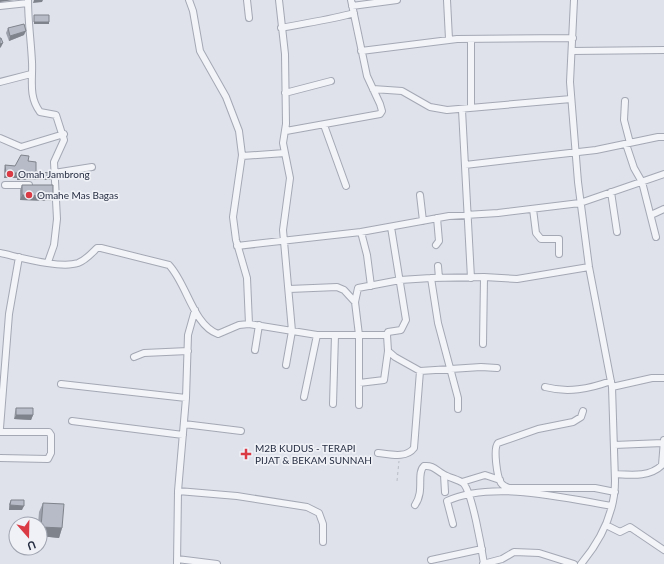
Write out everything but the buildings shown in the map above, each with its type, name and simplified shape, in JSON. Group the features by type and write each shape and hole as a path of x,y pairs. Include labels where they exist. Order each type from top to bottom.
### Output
{"street":[{"path":"189,0 193,11 198,45 207,65 226,97 239,131 242,156 233,217 238,246 247,278 250,324"},
{"path":"247,0 249,18"},
{"path":"279,0 285,54 286,131 283,143 290,178 283,230 292,331 286,365"},
{"path":"286,131 380,114 382,111 380,104 367,76 351,3 398,0"},
{"path":"447,0 449,39"},
{"path":"574,0 571,99 580,203 589,267 612,384 615,474 615,492 606,525 582,564"},
{"path":"0,6 28,1 31,88 40,112 56,115 64,134 64,144 55,158 54,173 57,219 54,245 48,262"},
{"path":"281,28 315,20 328,20 354,13"},
{"path":"361,51 449,39 573,38"},
{"path":"471,39 471,108"},
{"path":"572,51 664,50"},
{"path":"0,82 31,74"},
{"path":"285,92 331,81"},
{"path":"373,89 402,91 430,107 438,109 462,110 571,99"},
{"path":"625,101 624,120 628,143 634,168 642,182 656,237"},
{"path":"462,110 471,278"},
{"path":"324,125 346,186"},
{"path":"0,138 14,145 25,146 64,134"},
{"path":"465,165 576,153 664,137"},
{"path":"242,156 285,152"},
{"path":"54,173 92,166"},
{"path":"238,246 361,232 468,214 533,209 580,203 664,174"},
{"path":"5,185 33,185"},
{"path":"48,185 55,185"},
{"path":"611,192 617,232"},
{"path":"420,196 423,221"},
{"path":"533,209 536,233 541,239 559,239 559,254"},
{"path":"651,215 664,209"},
{"path":"436,245 439,241 437,218"},
{"path":"0,253 57,264 77,263 91,255 97,248 101,248 169,265 195,310 213,332 218,334 239,325 250,324 317,335 387,335 388,332 401,330 405,326 406,320 391,227"},
{"path":"361,232 367,255 371,286"},
{"path":"0,428 9,314 19,257"},
{"path":"438,266 439,278"},
{"path":"359,405 359,335 355,302 358,288 400,280 431,278 484,277 517,279 589,267"},
{"path":"483,344 484,277"},
{"path":"431,278 438,323 458,398 458,409"},
{"path":"289,289 337,287 344,290 355,302"},
{"path":"195,310 189,330 186,398 178,492 177,562 217,564"},
{"path":"256,350 259,325"},
{"path":"304,397 317,335"},
{"path":"333,404 335,335"},
{"path":"359,383 384,380 388,351 387,335"},
{"path":"134,357 144,353 188,351"},
{"path":"388,351 395,357 420,371 450,369 481,364 496,368"},
{"path":"378,453 399,455 408,453 414,448 420,371"},
{"path":"545,387 563,391 652,378 664,378"},
{"path":"61,384 186,398"},
{"path":"583,411 581,417 573,422 538,429 498,443 494,454 500,480 502,484 509,488 595,488 615,492"},
{"path":"72,420 183,435"},
{"path":"184,424 241,431"},
{"path":"0,432 49,432 51,435 51,453 48,459 0,458"},
{"path":"614,445 663,442 662,465 657,470 644,475 615,474"},
{"path":"415,505 420,497 422,468 424,466 432,466 444,475 462,482 485,475 500,480"},
{"path":"444,475 445,492"},
{"path":"462,482 468,494 482,549 484,564 502,559 514,552 544,554 574,564"},
{"path":"453,524 447,501 468,494 496,491 539,494 612,506"},
{"path":"178,492 237,496 306,507 319,512 323,524 323,542"},
{"path":"606,525 620,532 630,527 664,550"},
{"path":"431,560 482,549"}],"path":[{"path":"397,481 399,455"}],"place":[{"name":"Omah Jambrong","path":"10,174"},
{"name":"Omahe Mas Bagas","path":"29,195"},
{"name":"M2B KUDUS - TERAPI PIJAT & BEKAM SUNNAH","path":"246,454"}]}
